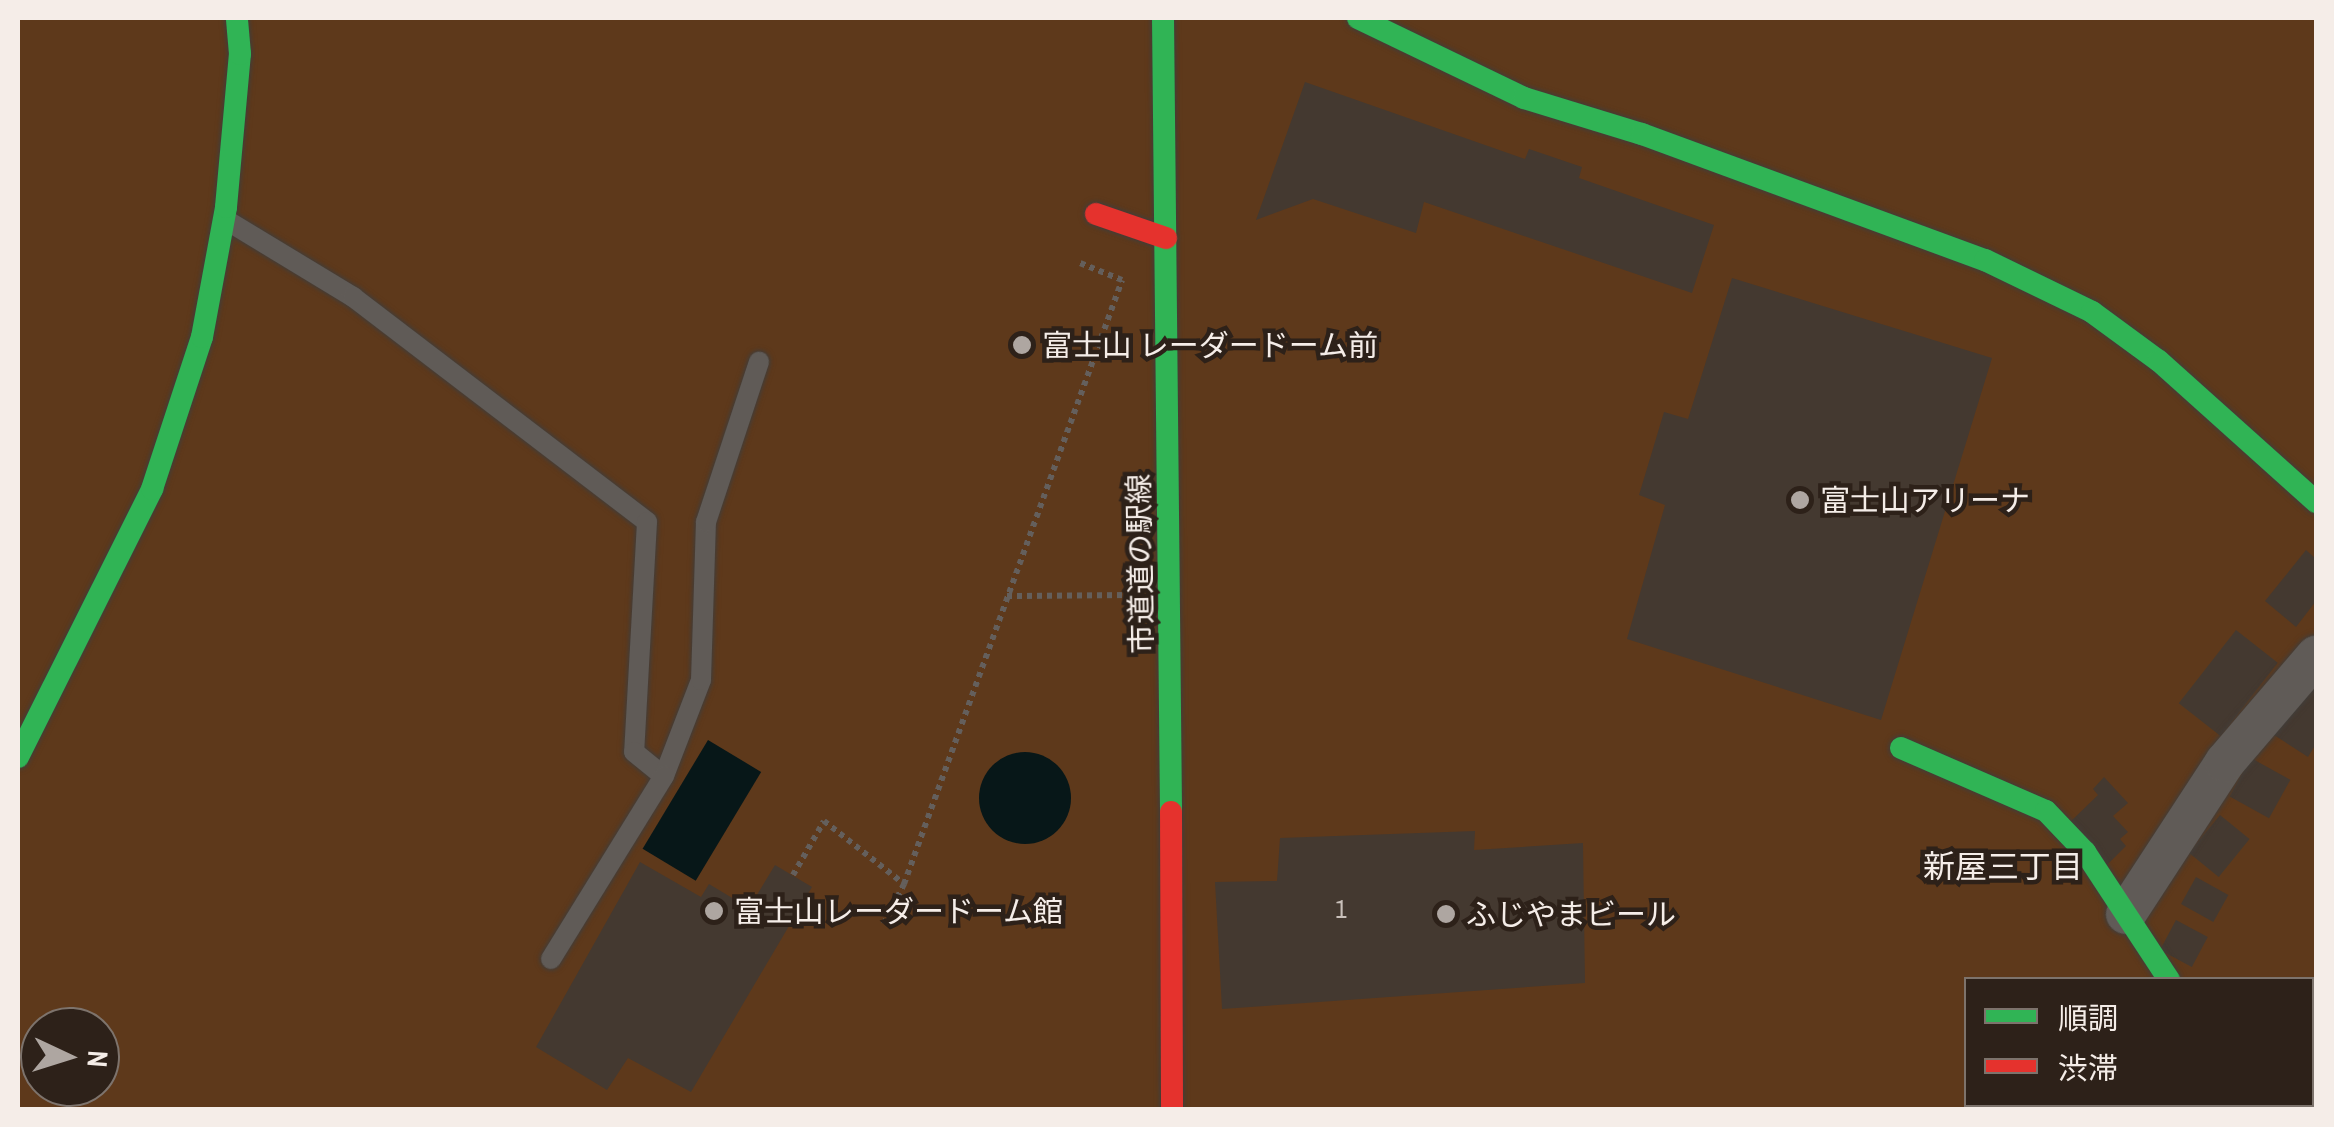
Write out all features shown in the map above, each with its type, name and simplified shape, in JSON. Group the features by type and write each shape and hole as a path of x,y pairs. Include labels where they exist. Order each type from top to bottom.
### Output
{"street":[{"path":"18,757 152,490 202,338 224,218 240,54 237,18"},
{"name":"市道道の駅線","path":"1163,18 1172,1110"},
{"path":"1358,18 1524,98 1642,134 1986,260 2092,312 2159,361 2316,502"},
{"path":"1096,214 1166,238"},
{"path":"2126,914 2225,762 2316,656"},
{"path":"1901,748 2046,811 2085,852 2168,977"}],"lane":[{"path":"224,218 353,297 647,522 634,752 664,776"},
{"path":"551,959 664,776 701,680 706,522 759,362"}],"path":[{"path":"884,924 904,884 1122,280 1080,263"},
{"path":"1007,596 1080,597"},
{"path":"793,876 824,821 904,884"}],"shaded area":[{"path":"18,18 2316,18 2316,1049 2314,977 1964,977 1964,1107 2170,1107 18,1109"},
{"path":"708,740 761,772 696,881 643,849"},
{"path":"1025,752 1043,755 1058,765 1068,780 1068,816 1058,831 1043,841 1025,844 1007,841 992,831 982,816 979,798 982,780 992,765 1007,755"}],"building":[{"path":"1305,82 1525,159 1529,149 1582,167 1579,178 1714,225 1692,293 1424,202 1416,233 1313,199 1256,220"},
{"name":"富士山アリーナ","path":"1732,278 1992,358 1881,720 1627,639 1665,505 1639,495 1664,412 1688,419"},
{"path":"2306,550 2316,559 2316,601 2296,627 2265,601"},
{"path":"2236,630 2278,663 2221,736 2179,703"},
{"path":"2303,683 2316,691 2316,744 2308,757 2271,733"},
{"path":"2251,758 2290,780 2269,818 2230,796"},
{"path":"2104,777 2128,803 2113,816 2128,832 2120,839 2126,846 2106,866 2067,825 2098,795 2093,789"},
{"path":"2220,815 2250,839 2219,877 2189,853"},
{"path":"1475,831 1474,850 1583,843 1585,983 1222,1009 1215,882 1277,881 1280,838"},
{"name":"富士山レーダードーム館","path":"640,862 701,897 709,884 749,908 775,865 812,887 691,1092 628,1058 607,1090 536,1047"},
{"path":"2196,877 2228,895 2213,922 2181,904"},
{"path":"2176,920 2208,937 2192,967 2160,950"},
{"path":"2173,1107 2213,1107 2213,1110"},
{"path":"2216,1107 2313,1107 2313,1110"}],"traffic: fast":[{"path":"18,757 152,489 202,337 226,207 240,54 237,18"},
{"path":"1163,18 1171,812"},
{"path":"1358,18 1524,98 1642,134 1985,260 2092,312 2159,361 2316,502"},
{"path":"1901,748 2046,811 2085,852 2167,977"}],"traffic: jam":[{"path":"1096,214 1166,238"},
{"path":"1171,812 1172,1110"}],"place":[{"name":"富士山 レーダードーム前","path":"1022,345"},
{"name":"富士山アリーナ","path":"1800,500"},
{"name":"富士山レーダードーム館","path":"714,911"},
{"name":"ふじやまビール","path":"1446,914"}],"district":[{"name":"新屋三丁目","path":"2003,867"}]}
